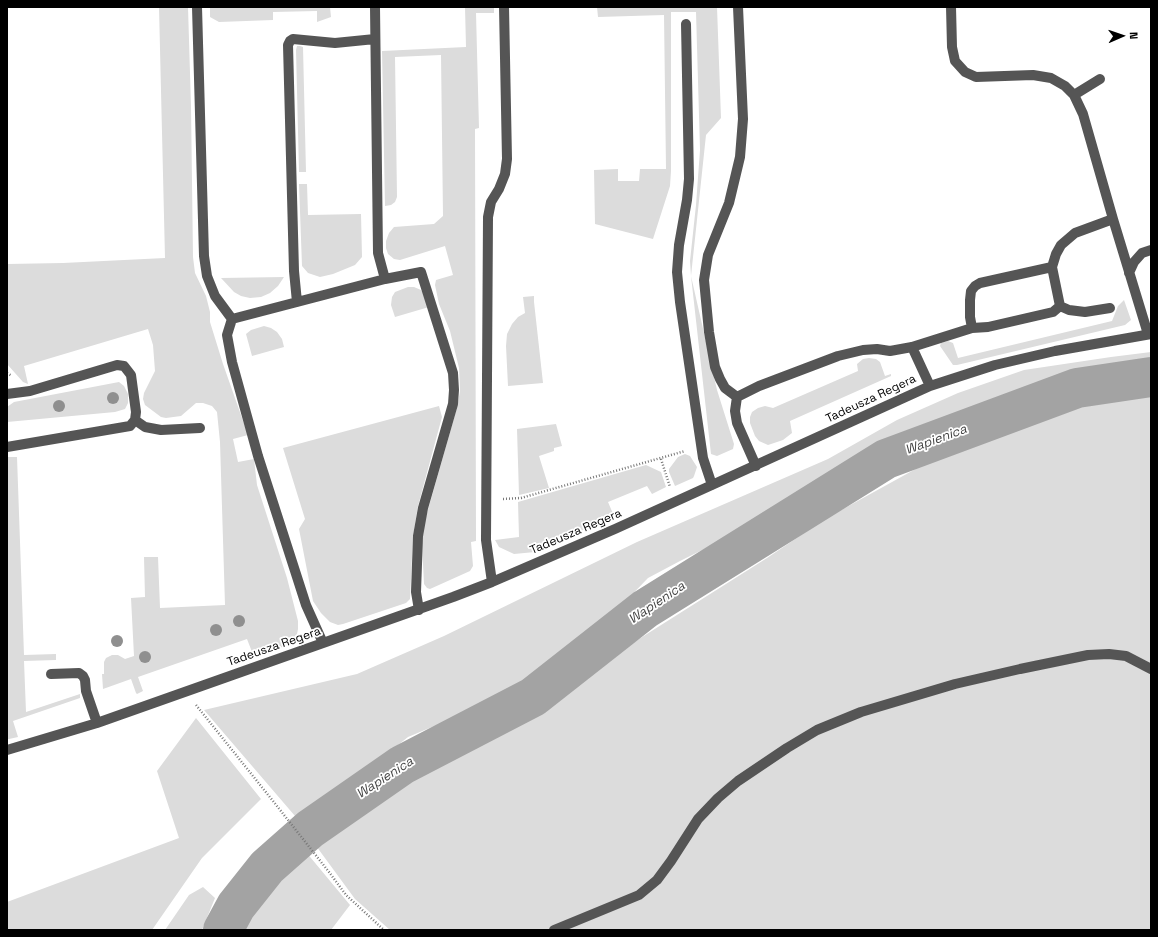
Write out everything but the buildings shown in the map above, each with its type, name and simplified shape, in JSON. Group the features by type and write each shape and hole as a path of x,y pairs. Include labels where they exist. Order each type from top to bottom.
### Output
{"street":[{"path":"197,7 204,256 207,276 216,296 232,320"},
{"path":"375,7 378,253 385,279"},
{"path":"492,582 486,540 488,217 491,202 499,189 505,174 507,159 504,7"},
{"path":"737,397 725,388 715,367 709,332 704,280 708,255 729,203 740,157 743,119 738,7"},
{"path":"950,7 952,47 955,61 965,72 976,77 1034,75 1051,78 1065,86 1074,95 1083,114 1129,273 1150,334"},
{"path":"686,24 689,179 679,245 678,272 680,302 701,446 703,458 712,485"},
{"path":"297,302 294,271 288,45 293,39 335,43 376,39"},
{"path":"1074,95 1100,78"},
{"path":"1060,306 1052,267 1056,254 1061,245 1068,238 1084,229 1113,219"},
{"path":"1129,273 1134,262 1142,253 1151,250"},
{"path":"972,328 970,317 970,300 971,291 975,286 980,283 1052,267"},
{"path":"232,320 385,279 421,272 453,373 454,390 453,404 423,508 418,536 416,592 418,610"},
{"path":"737,397 759,386 838,356 863,350 878,349 890,351 912,347 972,328 988,327 1053,312 1060,306"},
{"path":"1060,306 1069,310 1085,312 1110,308"},
{"path":"232,320 227,335 236,376 258,456 306,604 323,643"},
{"name":"Tadeusza Regera","path":"7,750 96,723 418,610 492,582 756,466 930,386 995,365 1055,351 1150,334"},
{"path":"912,347 930,386"},
{"path":"7,394 30,391 117,365 124,366 131,375 136,412 135,420 130,426 7,447"},
{"path":"737,397 735,411 737,423 756,466"},
{"path":"135,420 145,427 161,430 200,428"},
{"path":"554,930 639,895 657,880 698,819 718,798 738,780 817,730 861,712 955,684 1088,655 1109,654 1126,656 1151,669"},
{"path":"51,674 79,674 83,676 96,723"}],"path":[{"path":"486,500 521,498 701,446"},
{"path":"660,459 675,502"},
{"path":"185,692 273,801 346,895 384,930"}],"shaded area":[{"path":"159,7 188,7 193,257 195,273 206,296 210,312 210,322 248,435 233,439 238,462 254,459 257,485 287,578 298,621 298,629 296,639 291,644 254,657 247,639 138,677 143,691 137,694 131,679 103,689 102,674 104,674 104,662 106,658 112,655 118,655 125,659 134,656 131,598 145,597 144,557 158,557 160,608 225,605 220,442 217,412 212,406 203,403 196,403 181,416 166,418 161,417 145,405 143,399 144,393 155,371 153,345 148,329 24,366 28,384 23,382 7,364 7,264 165,258"},
{"path":"210,7 330,7 331,17 317,22 317,11 273,12 273,20 219,22 210,17"},
{"path":"465,7 494,7 494,13 476,13 479,128 475,129 476,541 471,542 473,566 470,571 430,589 424,584 422,543 425,520 457,408 460,391 459,368 450,331 439,304 435,285 436,280 453,275 445,246 400,260 394,259 388,254 386,241 389,233 394,227 434,224 443,216 441,55 395,57 397,197 395,202 391,205 385,206 382,51 466,47"},
{"path":"597,7 717,7 721,118 706,135 691,276 690,261 700,150 696,12 671,12 670,186 653,239 595,224 594,170 618,169 618,181 639,181 640,169 666,169 664,15 598,17"},
{"path":"297,46 303,47 306,172 299,172"},
{"path":"299,184 307,184 308,215 361,214 362,257 355,265 333,274 320,277 308,273 302,266"},
{"path":"691,276 717,390 734,444 733,449 717,456 711,454"},
{"path":"284,277 278,286 270,293 261,297 250,298 241,296 234,292 221,278"},
{"path":"408,287 414,287 421,290 425,295 429,307 395,317 391,305 392,297 395,292"},
{"path":"534,296 543,383 508,386 506,346 507,334 512,324 518,317 525,313 523,297"},
{"path":"1124,300 1131,320 1125,325 957,365 953,365 940,346 941,343 948,341 953,343 958,358 1112,321 1118,306"},
{"path":"264,326 277,332 282,339 284,347 252,356 246,334 251,330"},
{"path":"1151,352 1151,366 1076,376 1020,389 971,407 884,448 803,500 648,578 594,634 487,704 408,737 301,823 204,710 357,674 444,636 637,542 828,459 897,420 958,393 1024,370"},
{"path":"863,359 876,359 880,362 885,376 891,374 891,376 790,421 792,433 783,440 768,445 759,441 755,436 750,423 752,412 765,406 773,408 858,371 857,364"},
{"path":"119,382 124,386 128,394 128,403 125,409 115,412 7,422 7,407 14,402"},
{"path":"1151,396 1151,930 390,930 355,899 311,839 389,791 548,703 639,639 767,558 825,519 921,466 1074,407"},
{"path":"439,406 442,417 418,506 413,536 410,599 406,603 343,624 338,625 330,622 321,613 313,601 299,529 305,519 283,448"},
{"path":"556,424 562,446 554,448 554,451 539,456 549,488 519,495 517,429"},
{"path":"685,454 690,456 697,467 693,478 675,486 669,469 678,457"},
{"path":"7,457 17,457 24,655 56,654 56,660 24,661 26,712 80,694 80,698 13,721 18,737 9,739 7,739"},
{"path":"646,465 661,472 666,487 652,494 647,486 608,502 614,516 535,552 514,554 499,547 495,540 519,537 518,502"},
{"path":"196,718 261,799 202,858 152,930 7,930 7,902 179,838 157,771"},
{"path":"301,846 350,905 331,930 236,930 254,895"},
{"path":"203,887 215,898 202,930 165,930 189,895"}],"waterway":[{"name":"Wapienica","path":"223,930 236,906 267,867 310,829 402,765 533,697 645,609 886,459 1077,388 1151,377"}]}
